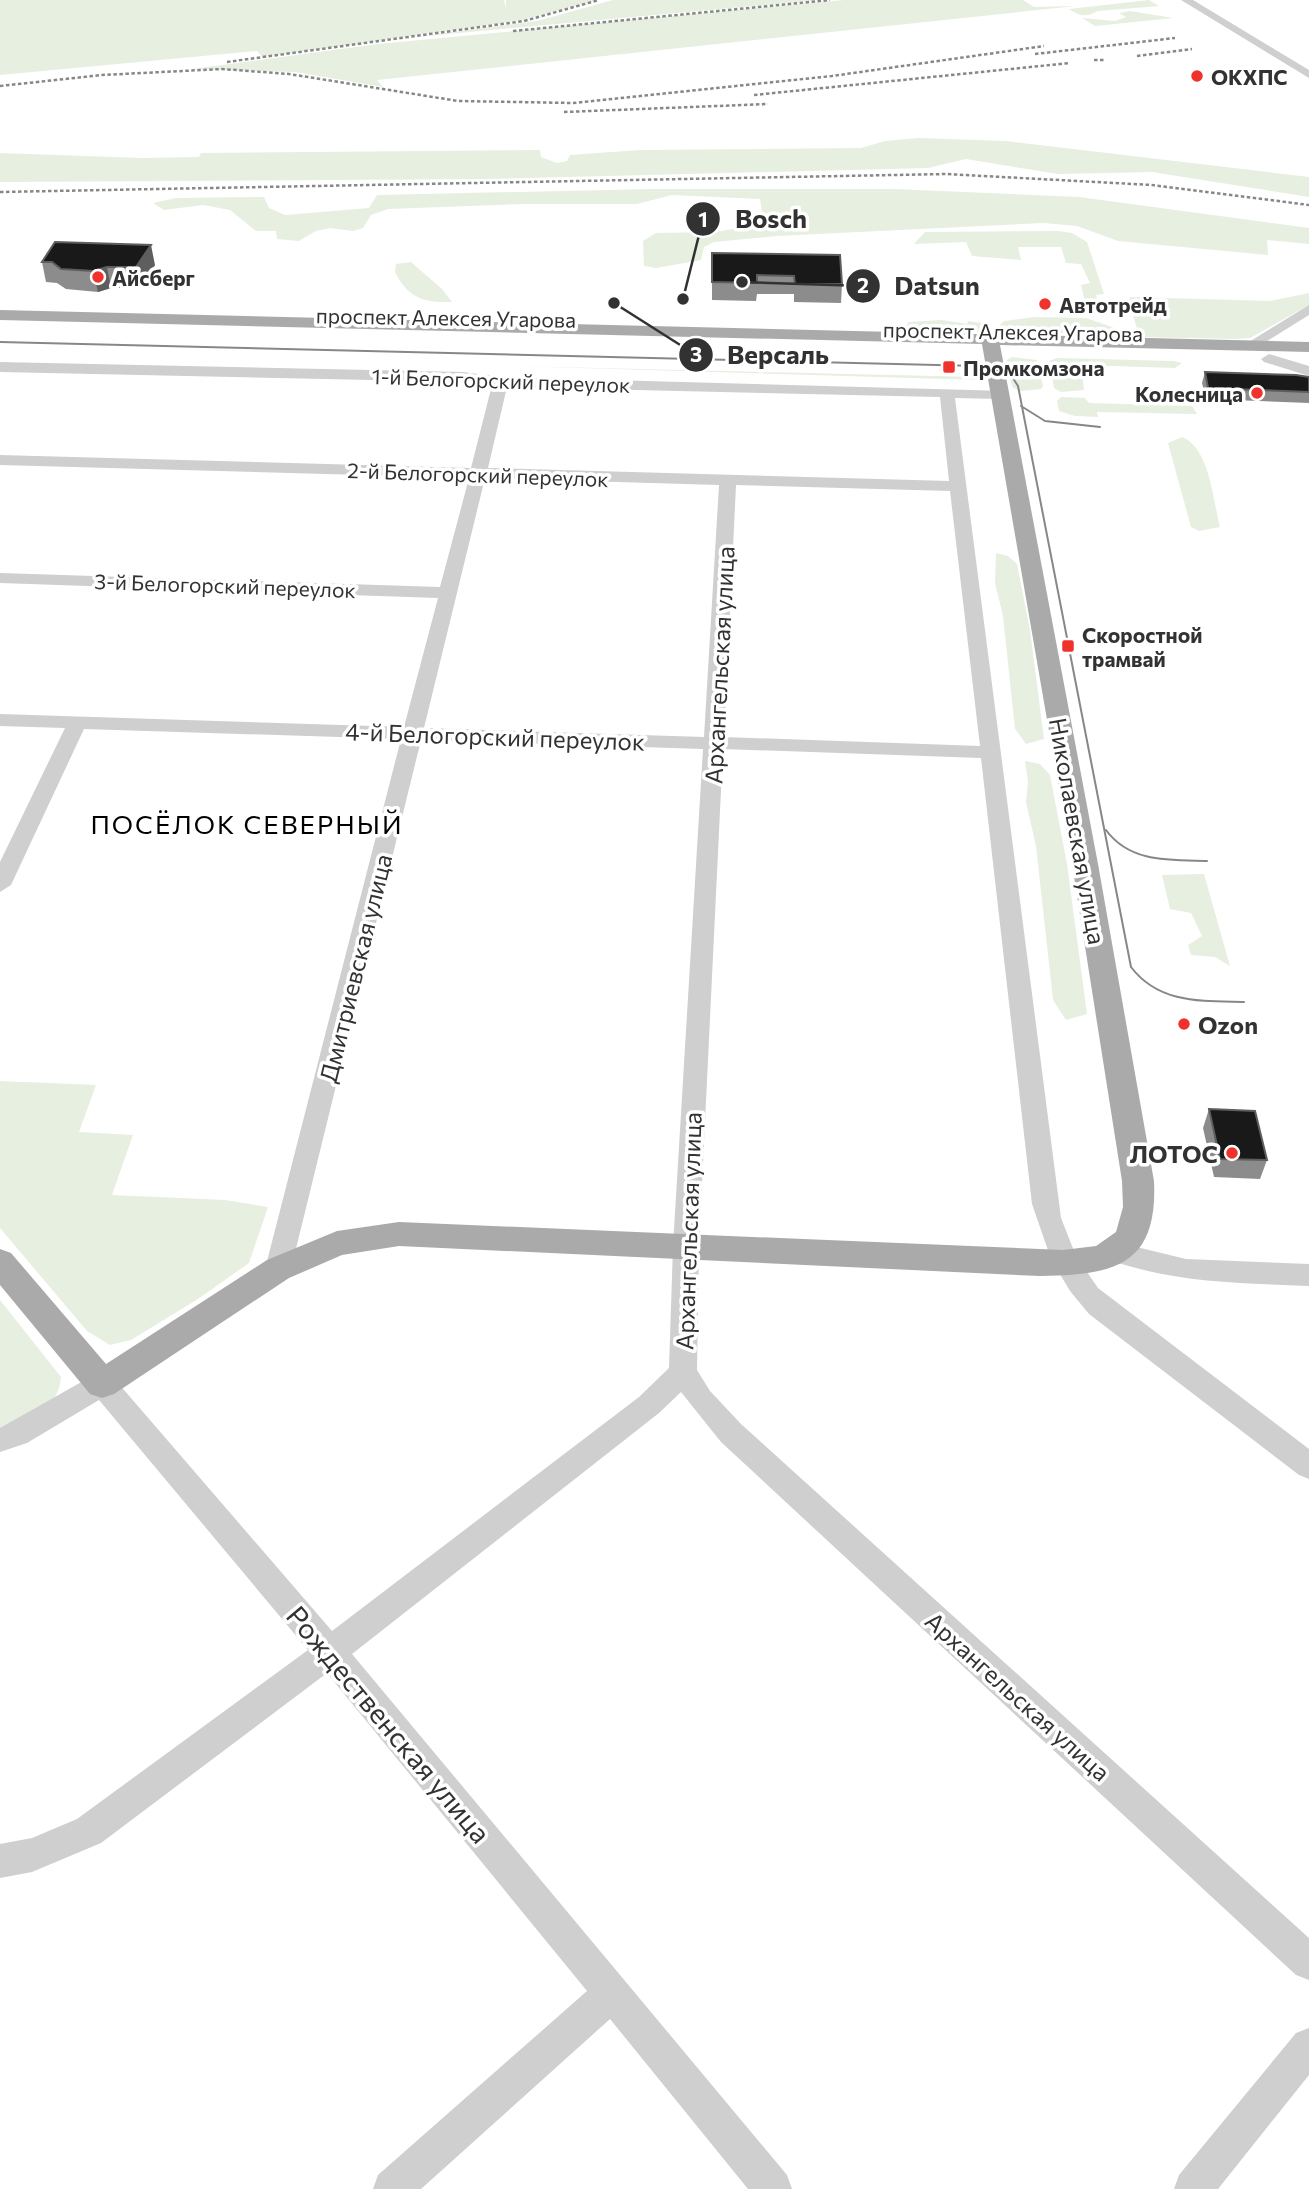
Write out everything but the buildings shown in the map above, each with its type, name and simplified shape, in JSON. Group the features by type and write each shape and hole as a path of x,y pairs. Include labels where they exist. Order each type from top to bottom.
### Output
{"main road":[{"name":"проспект Алексея Угарова","path":"0,315 992,346 1309,360"},
{"name":"проспект Алексея Угарова","path":"0,329 992,346 1309,347"},
{"name":"Николаевская улица","path":"992,346 1138,1181 1141,1208 1137,1226 1116,1252"},
{"path":"102,1384 278,1269 337,1243 400,1234 1067,1263 1099,1260 1116,1252"},
{"name":"Рождественская улица","path":"0,1262 102,1384"}],"street":[{"path":"1186,0 1309,75"},
{"path":"1251,345 1309,309"},
{"name":"проспект Алексея Угарова","path":"1269,359 1309,371"},
{"name":"1-й Белогорский переулок","path":"0,367 463,377 502,382 1001,394"},
{"name":"Дмитриевская улица","path":"278,1269 502,382"},
{"path":"947,393 956,486 1045,1204 1052,1238 1082,1290 1099,1306 1309,1466"},
{"name":"2-й Белогорский переулок","path":"0,460 956,486"},
{"name":"Архангельская улица","path":"728,481 685,1246 682,1373 700,1399 731,1433 1309,1962"},
{"name":"3-й Белогорский переулок","path":"0,578 449,593"},
{"name":"4-й Белогорский переулок","path":"0,720 989,752"},
{"path":"0,885 77,723"},
{"path":"1116,1252 1140,1262 1195,1269 1309,1275"},
{"path":"0,1861 32,1855 89,1831 330,1652 649,1405 682,1373"},
{"path":"0,1440 17,1434 102,1384"},
{"name":"Рождественская улица","path":"102,1384 330,1652 773,2189"},
{"path":"392,2189 613,1992"},
{"path":"1193,2189 1309,2046"}],"green space":[{"path":"0,0 504,0 506,8 506,0 597,0 522,20 262,57 257,51 0,75"},
{"path":"613,0 818,0 416,37 537,21"},
{"path":"844,0 1023,0 1034,7 1076,6 377,80 383,87 295,72 192,69 378,44"},
{"path":"1149,0 1159,6 1098,11 1084,15 1069,9"},
{"path":"1130,11 1173,18 1095,26 1082,18 1115,21 1126,17 1119,13"},
{"path":"918,138 1005,141 1309,177 1309,197 1152,172 1058,174 966,159 928,168 486,179 0,182 0,153 142,158 199,157 201,153 540,150 541,157 557,163 567,161 570,155 640,150 861,148 885,141"},
{"path":"651,189 894,189 1079,197 1309,228 1309,244 1267,240 1268,255 1118,241 1077,226 1044,223 777,236 714,242 704,247 701,260 656,268 644,266 643,241 656,233 714,232 764,224 760,199 672,195 637,204 522,204 388,209 371,215 363,228 353,231 330,228 316,231 299,241 277,239 276,231 256,231 230,210 203,205 164,210 153,203 176,198 264,197 269,208 285,215 369,208 377,195"},
{"path":"925,232 1072,233 1087,242 1104,294 1096,295 1103,317 1087,310 1081,285 1090,283 1081,264 1066,263 1061,247 1018,247 1021,260 972,256 966,242 914,244"},
{"path":"411,262 442,289 452,302 425,300 405,288 395,272 396,264"},
{"path":"1309,293 1309,305 1250,338 1235,339 1140,337 1134,334 1138,332 1129,302 1130,297 1270,301"},
{"path":"1034,317 1086,318 1115,328 1115,333 1005,333 994,330 1004,321"},
{"path":"942,320 981,323 981,330 976,333 919,333 906,327 908,322"},
{"path":"1012,357 1037,360 1043,386 1041,389 1020,391 1012,387 1007,360"},
{"path":"1057,358 1182,363 1175,368 1081,365 1084,390 1061,392 1054,388 1049,361"},
{"path":"514,366 978,377 983,378 979,380"},
{"path":"1061,397 1085,398 1089,403 1192,406 1197,414 1097,412 1098,417 1075,416 1059,411 1057,401"},
{"path":"1182,437 1199,452 1204,463 1220,527 1199,531 1191,527 1168,443"},
{"path":"996,553 1008,556 1017,564 1030,630 1044,739 1026,744 1015,729 1003,616 995,583"},
{"path":"1025,761 1040,764 1050,775 1067,864 1087,1014 1066,1020 1053,1000 1036,846 1026,802 1028,782"},
{"path":"1204,874 1230,966 1215,957 1191,955 1188,945 1202,936 1191,913 1170,909 1162,875"},
{"path":"0,1081 96,1085 79,1132 133,1135 112,1195 225,1200 268,1207 249,1263 198,1299 131,1340 110,1345 87,1331 0,1228"},
{"path":"0,1300 61,1377 59,1389 48,1405 31,1416 0,1429"}],"tram line":[{"path":"0,342 978,366 1011,375 1018,386 1022,407"},
{"path":"1022,407 1045,421 1100,427"},
{"path":"1022,407 1131,967 1142,979 1168,994 1197,1000 1244,1002"},
{"path":"1106,830 1127,849 1152,858 1207,861"}],"railway":[{"path":"227,62 524,21 599,0"},
{"path":"513,31 830,0"},
{"path":"1035,54 1175,38"},
{"path":"0,86 102,75 222,69 289,74 458,101 573,103 832,76 1044,46"},
{"path":"1137,56 1192,49"},
{"path":"1094,60 1104,60"},
{"path":"754,95 1070,63"},
{"path":"564,112 768,104"},
{"path":"0,192 946,174 1152,185 1309,205"}],"place":[{"name":"ОКХПС","path":"1197,76"},
{"name":"Айсберг","path":"98,277"},
{"name":"Datsun","path":"742,282"},
{"name":"Bosch","path":"683,299"},
{"name":"Версаль","path":"614,303"},
{"name":"Автотрейд","path":"1045,304"},
{"name":"Промкомзона","path":"949,367"},
{"name":"Колесница","path":"1257,393"},
{"name":"Скоростной трамвай","path":"1068,646"},
{"name":"Ozon","path":"1184,1024"},
{"name":"ЛОТОС","path":"1232,1153"}],"district":[{"name":"ПОСЁЛОК СЕВЕРНЫЙ","path":"247,823"}]}
